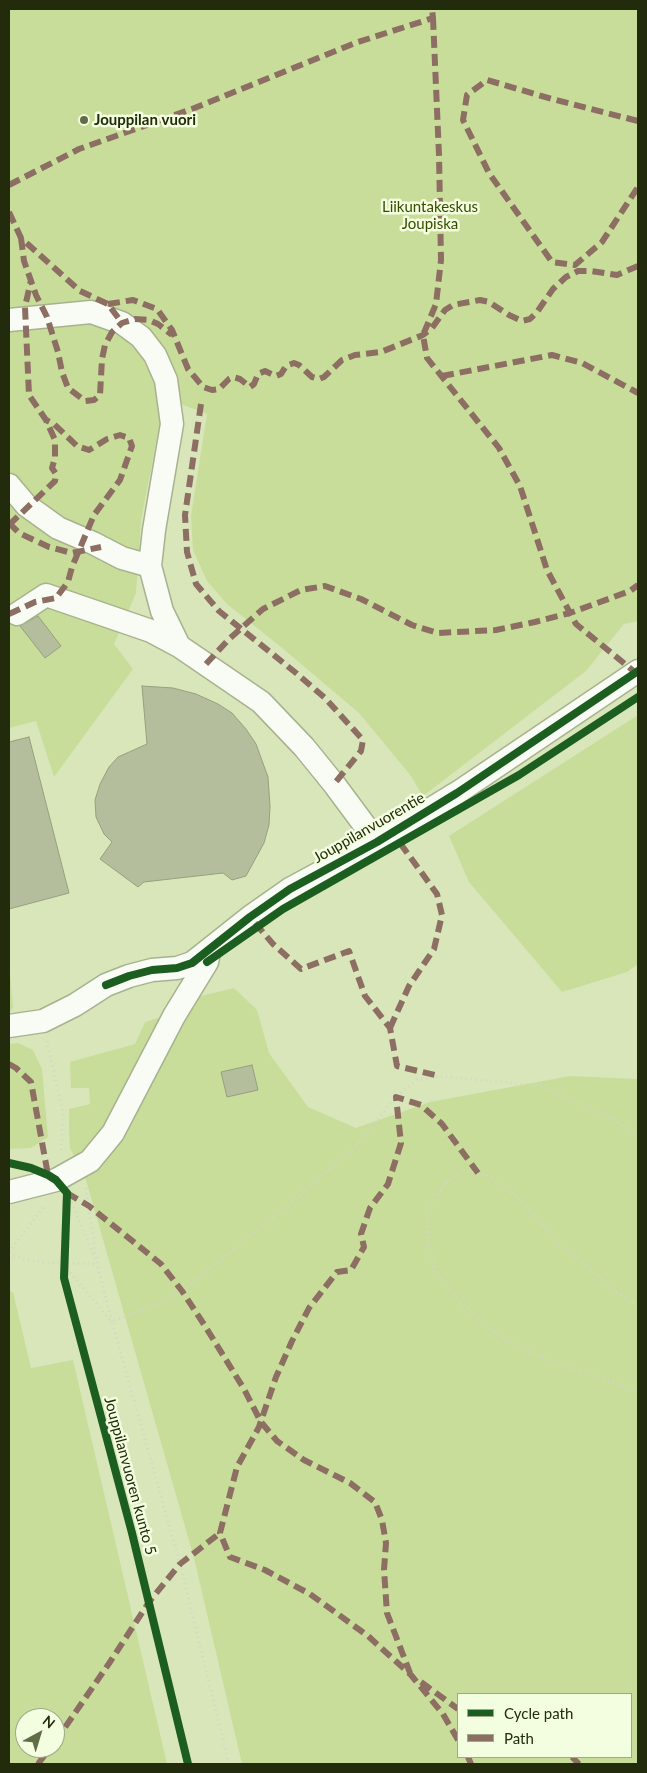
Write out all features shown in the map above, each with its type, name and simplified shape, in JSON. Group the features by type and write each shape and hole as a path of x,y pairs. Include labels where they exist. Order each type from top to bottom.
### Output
{"street":[{"path":"9,320 91,312 122,323 141,337 155,355 166,380 172,424 154,530 150,566 162,611 179,646"},
{"path":"9,485 26,505 58,528 122,558 150,566"},
{"path":"16,614 46,595 151,630 179,646 261,702 316,762 378,842"},
{"name":"Jouppilanvuorentie","path":"9,1026 43,1021 75,1005 106,985 129,976 152,970 177,968 192,963 290,889 378,842 457,792 638,671"},
{"path":"9,1192 62,1183 90,1161 113,1133 174,1016 207,962 210,948"}],"path":[{"path":"43,1021 63,1113 61,1152 62,1183 66,1210"},
{"path":"112,1322 157,1304 182,1291 355,1147 396,1097 417,1080 439,1076 542,1086 613,1119 638,1136"},
{"path":"90,1161 86,1187 97,1264 180,1564 229,1764"},
{"path":"638,1306 614,1290 555,1240 523,1202 486,1174 463,1171 446,1183 428,1211 428,1242 435,1272 461,1303 495,1333 535,1355 638,1390"},
{"path":"62,1183 97,1264"},
{"path":"62,1183 9,1253 27,1260 64,1264 97,1264"},
{"path":"64,1255 64,1278"},
{"path":"64,1264 112,1322"}],"green space":[{"name":"Liikuntakeskus Joupiska","path":"9,9 638,9 638,621 624,624 586,671 423,796 411,776 359,713 227,604 207,581 193,550 191,516 207,414 165,398 141,520 136,593 114,644 133,669 54,777 36,721 9,728"},
{"path":"638,715 638,964 627,972 562,992 469,882 449,836"},
{"path":"9,974 13,1008 9,1013"},
{"path":"234,988 257,1010 269,1053 308,1107 356,1128 430,1102 570,1076 638,1079 638,1764 242,1764 194,1558 86,1180 70,1148 69,1109 90,1104 89,1088 71,1088 70,1062 135,1044 145,1022 178,1012 197,997"},
{"path":"18,1043 33,1050 42,1069 48,1137 31,1148 9,1149 9,1044"},
{"path":"9,1291 13,1292 31,1368 73,1360 167,1764 9,1764"}],"building":[{"path":"38,616 61,646 45,658 20,626"},
{"path":"142,686 173,688 196,694 218,704 232,713 256,744 268,777 269,825 264,843 246,876 232,880 223,873 144,882 138,887 100,859 112,842 104,834 96,817 95,800 100,784 109,767 118,757 147,744"},
{"path":"29,737 69,893 9,909 9,742"},
{"path":"252,1065 258,1090 227,1097 221,1072"}],"marked path":[{"path":"9,185 79,149 192,109 355,43 433,18 432,9"},
{"path":"433,18 441,260 436,304 423,335 427,358 499,448 520,486 547,570 576,624 636,673"},
{"path":"638,121 487,80 467,95 463,120 489,173 552,262 575,265 602,242 638,187"},
{"path":"9,212 21,238 80,291 108,304 122,323"},
{"path":"21,238 24,261 36,295 47,317 68,388 85,401 94,400 100,395 102,359 105,345 112,332 122,323 135,319 149,320 158,324 172,335"},
{"path":"108,304 133,300 157,309 172,330 188,369 203,387 212,390 219,389 233,377 240,379 250,387 254,384 258,374 265,371 276,376 281,374 286,366 294,363 312,377 319,379 324,377 342,360 355,355 381,352 423,335 432,328 445,310 453,305 480,300 489,302 522,321 530,319 553,289 566,277 578,271 617,275 638,266"},
{"path":"9,525 55,481 56,474 52,468 55,458 55,440 46,420 29,395 25,307 31,280"},
{"path":"442,376 552,355 582,363 638,393"},
{"path":"201,404 185,515 187,552 196,584 219,611 325,698 363,740 361,751 334,784"},
{"path":"9,614 35,602 56,598 68,582 72,567 94,515 120,480 132,446 129,438 120,435 107,439 89,450 77,446 54,424 46,420"},
{"path":"9,523 19,533 49,547 72,553 101,547"},
{"path":"206,664 229,639 263,609 301,590 325,586 361,599 412,625 438,633 496,630 535,622 570,613 630,591 638,585"},
{"path":"390,1028 409,986 434,949 442,915 437,894 400,843"},
{"path":"255,923 273,944 301,969 349,951 365,996 390,1028 397,1066 439,1076"},
{"path":"9,1064 31,1082 48,1175"},
{"path":"457,1738 443,1714 411,1675 368,1636 310,1594 265,1570 230,1557 220,1533 237,1467 259,1427 276,1377 292,1341 309,1308 337,1272 351,1270 364,1247 361,1234 370,1208 388,1184 401,1143 396,1097 421,1105 442,1124 478,1173"},
{"path":"67,1193 89,1206 161,1264 205,1326 244,1389 261,1422 277,1441 304,1460 350,1483 375,1502 382,1520 386,1543 384,1570 387,1613 410,1673"},
{"path":"65,1727 149,1602 180,1564 220,1533"},
{"path":"421,1682 457,1708"},
{"path":"38,1764 42,1758"},
{"path":"468,1758 471,1764"},
{"path":"573,1758 579,1764"}],"cycle path":[{"path":"106,985 152,970 177,968 192,963 250,917 290,889 377,842 457,793 638,671"},
{"path":"207,962 283,909 519,775 638,697"},
{"name":"Jouppilanvuoren kunto 5","path":"9,1163 31,1168 48,1175 56,1180 67,1193 64,1278 132,1533 188,1764"}],"place":[{"name":"Jouppilan vuori","path":"84,120"}]}
